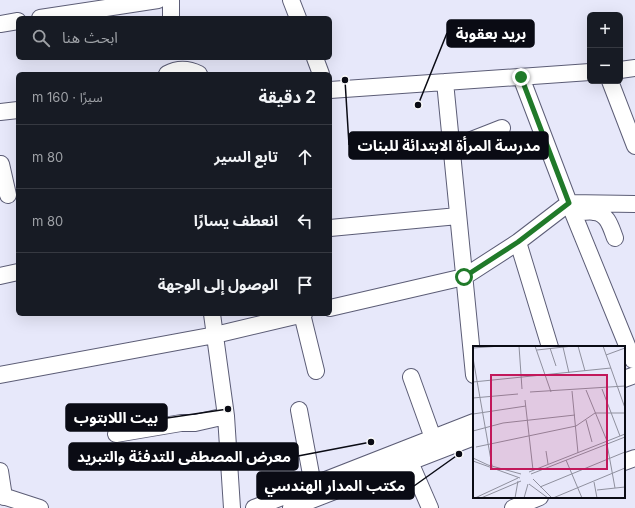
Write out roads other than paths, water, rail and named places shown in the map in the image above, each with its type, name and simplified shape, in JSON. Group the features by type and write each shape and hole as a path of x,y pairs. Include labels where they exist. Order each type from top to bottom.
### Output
{"street":[{"path":"53,16 158,0"},
{"path":"171,0 172,16"},
{"path":"291,0 297,16"},
{"path":"0,24 16,21"},
{"path":"315,60 320,72"},
{"path":"171,68 195,72"},
{"path":"623,70 635,68"},
{"path":"332,90 587,72"},
{"path":"521,77 572,208 621,346"},
{"path":"445,82 473,365"},
{"path":"611,84 635,146"},
{"path":"0,112 16,110"},
{"path":"452,148 502,128"},
{"path":"1,164 9,195"},
{"path":"332,308 464,277 572,208 635,204"},
{"path":"572,208 595,212 604,216 608,220 615,238"},
{"path":"332,228 458,216"},
{"path":"518,242 550,346"},
{"path":"0,276 16,272"},
{"path":"212,316 226,416 232,508"},
{"path":"0,375 214,335 295,316"},
{"path":"303,316 316,371"},
{"path":"625,359 629,370"},
{"path":"411,377 433,438"},
{"path":"299,410 313,485"},
{"path":"116,434 195,423 226,416"},
{"path":"254,508 473,422"},
{"path":"291,508 473,438"},
{"path":"625,462 635,458"},
{"path":"410,462 430,508"},
{"path":"0,471 2,496 40,508"},
{"path":"513,508 538,498"}],"place":[{"name":"مدرسة المرأة الابتدائة للبنات","path":"345,80"},
{"name":"بريد بعقوبة","path":"418,105"},
{"name":"بيت اللابتوب","path":"228,409"},
{"name":"معرض المصطفى للتدفئة والتبريد","path":"371,442"},
{"name":"مكتب المدار الهندسي","path":"459,454"}]}
